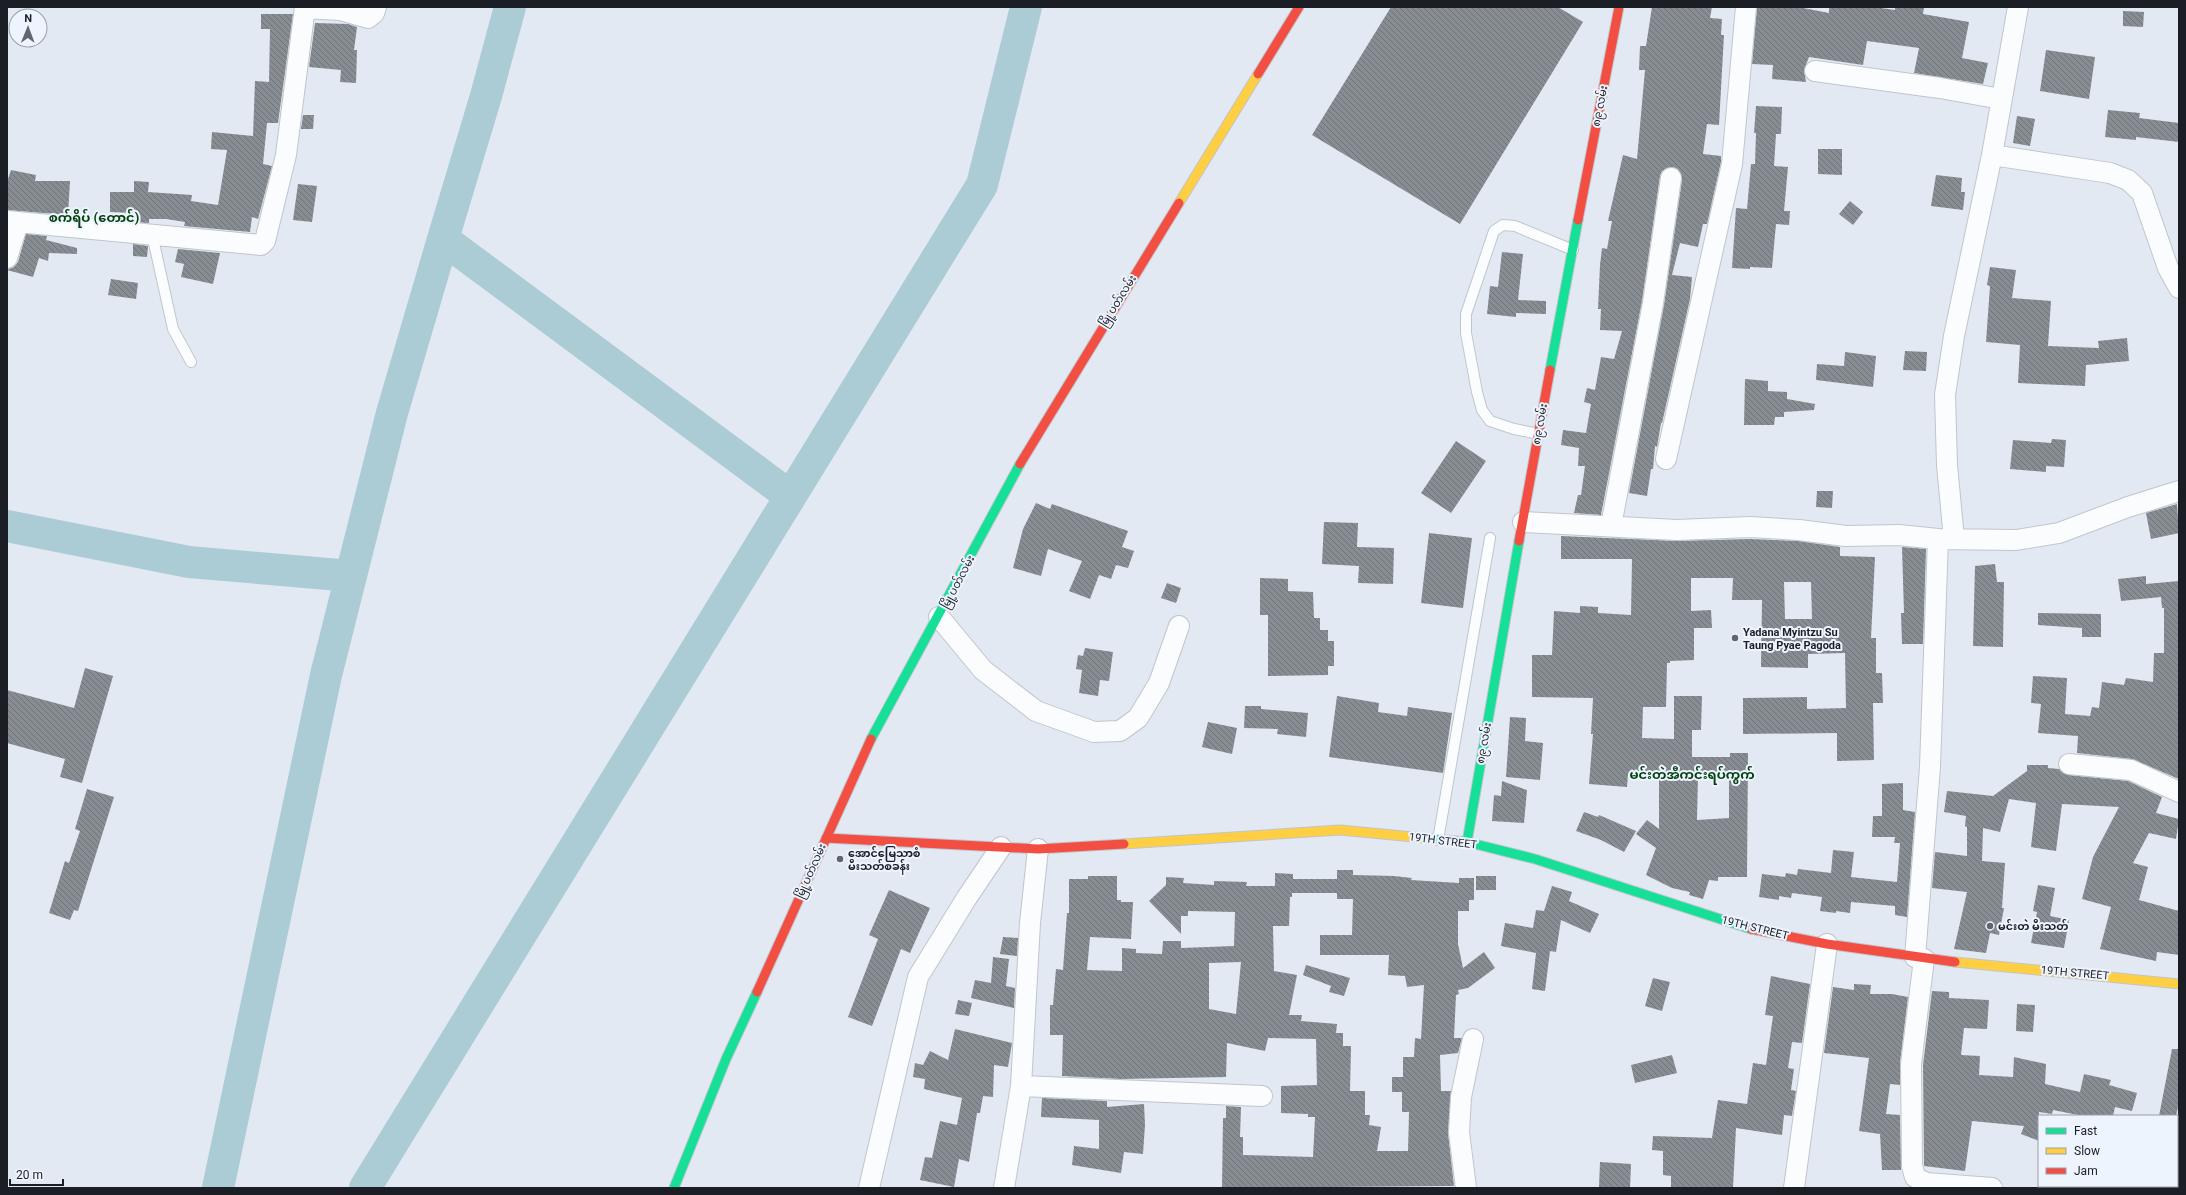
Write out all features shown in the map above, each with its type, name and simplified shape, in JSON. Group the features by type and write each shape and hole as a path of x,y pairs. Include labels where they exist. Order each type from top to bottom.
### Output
{"street":[{"path":"7,258 12,222 261,245 265,241 286,155 305,8 340,10 368,18 374,13 376,7"},
{"name":"မြို့ပတ်လမ်း","path":"674,1188 726,1059 875,731 940,617 1029,448 1299,7"},
{"name":"၈၉ လမ်း","path":"1467,842 1539,434 1619,7"},
{"path":"1666,459 1732,164 1746,7"},
{"path":"1992,1188 1926,1183 1915,1177 1912,1166 1911,1064 1946,539 1947,465 1945,395 1954,336 1992,155 2018,7"},
{"path":"1815,70 1940,88 2001,99"},
{"path":"1992,155 2110,173 2128,180 2142,193 2168,268 2179,288"},
{"path":"1611,526 1638,376 1653,303 1671,178"},
{"path":"1523,522 1677,530 1750,527 1799,530 1846,536 1899,536 1946,539 2016,540 2058,533 2128,507 2179,492"},
{"path":"940,617 983,670 1036,711 1094,732 1120,731 1138,718 1159,683 1179,626"},
{"path":"2069,764 2131,770 2179,792"},
{"name":"19TH STREET","path":"826,838 1038,849 1340,830 1467,842 1535,859 1747,928 1827,944 1919,958 2179,984"},
{"path":"868,1188 918,977 1001,847"},
{"path":"1004,1188 1021,1086 1030,923 1038,849"},
{"path":"1794,1188 1827,944"},
{"path":"1466,1188 1459,1132 1461,1097 1473,1040"},
{"path":"1021,1086 1262,1096"}],"lane":[{"path":"1539,434 1514,429 1490,421 1482,410 1466,333 1466,314 1494,231 1503,226 1515,226 1573,250"},
{"path":"152,234 173,329 192,362"},
{"path":"1438,840 1490,538"}],"building":[{"path":"1391,7 1558,7 1583,22 1460,224 1312,135"},
{"path":"1652,7 1712,7 1710,18 1722,19 1721,35 1724,35 1719,125 1707,124 1703,154 1721,156 1721,162 1707,224 1703,224 1698,247 1680,243 1672,275 1692,277 1690,299 1661,423 1657,447 1655,446 1653,469 1651,469 1647,496 1629,493 1664,305 1682,180 1678,169 1672,167 1662,171 1660,176 1642,301 1601,515 1574,513 1578,495 1581,495 1585,466 1578,466 1579,448 1561,445 1563,430 1586,433 1591,404 1584,402 1587,388 1595,390 1601,357 1614,359 1622,331 1600,330 1601,309 1598,309 1600,265 1602,248 1607,249 1612,221 1608,221 1623,155 1637,159 1645,70 1639,70 1640,46 1646,46"},
{"path":"1757,7 1798,7 1829,13 1829,7 1874,7 1895,10 1895,7 1924,7 1923,14 1969,22 1962,58 1988,63 1983,84 1914,73 1919,48 1867,41 1863,65 1809,57 1804,70 1806,82 1772,79 1773,65 1752,64"},
{"path":"2123,11 2144,12 2143,27 2123,26"},
{"path":"261,14 293,14 278,123 267,123 263,164 272,166 258,219 252,217 250,232 184,226 185,222 166,219 149,219 149,223 134,222 134,213 110,212 110,192 134,192 134,181 149,182 148,192 192,195 191,201 218,205 227,150 211,149 212,132 253,136 255,81 269,82 270,29 261,29"},
{"path":"315,23 348,24 357,27 354,50 357,50 356,83 340,82 341,70 309,67"},
{"path":"2046,50 2095,57 2089,99 2040,91"},
{"path":"1756,106 1782,107 1781,134 1776,134 1774,166 1788,167 1784,211 1790,211 1789,225 1776,224 1772,268 1732,268 1736,208 1747,209 1751,164 1755,164 1756,133 1754,133"},
{"path":"2108,110 2140,113 2139,118 2179,123 2179,142 2136,137 2136,140 2105,137"},
{"path":"303,115 314,115 313,129 301,129"},
{"path":"2017,116 2035,119 2030,146 2013,143"},
{"path":"1818,149 1842,149 1842,175 1818,174"},
{"path":"11,170 36,175 35,181 70,181 68,215 7,210 7,182"},
{"path":"1936,175 1962,178 1961,192 1965,192 1963,210 1931,206"},
{"path":"298,184 317,186 312,222 293,220"},
{"path":"1850,201 1863,212 1853,225 1839,214"},
{"path":"26,234 47,236 46,240 77,248 77,254 49,253 48,261 39,258 33,277 7,270 14,267 18,262"},
{"path":"133,244 148,246 147,257 133,256"},
{"path":"178,249 220,253 213,284 181,277 184,264 175,262"},
{"path":"1502,252 1523,254 1518,300 1546,301 1546,314 1516,313 1516,317 1487,314 1490,286 1498,287"},
{"path":"1990,267 2016,270 2012,298 2051,301 2048,346 2099,348 2098,341 2127,338 2129,361 2086,365 2085,386 2018,383 2020,345 1986,342 1990,286 1987,285"},
{"path":"111,279 138,283 136,299 108,295"},
{"path":"1905,351 1927,352 1926,371 1903,370"},
{"path":"1845,352 1876,356 1873,387 1816,380 1817,364 1844,366"},
{"path":"1745,379 1768,381 1768,391 1787,392 1787,399 1815,404 1814,410 1784,412 1784,417 1775,417 1774,425 1744,425"},
{"path":"2052,439 2066,440 2064,467 2046,466 2046,472 2010,469 2013,440 2051,443"},
{"path":"1456,441 1486,461 1451,513 1421,493"},
{"path":"1817,491 1833,491 1832,508 1816,507"},
{"path":"1036,503 1050,509 1052,504 1128,531 1122,547 1134,551 1128,568 1116,565 1111,579 1099,575 1090,599 1069,591 1082,561 1048,549 1041,576 1013,568 1023,529"},
{"path":"2177,504 2179,533 2151,539 2146,513"},
{"path":"1324,522 1358,523 1357,547 1394,548 1393,584 1358,583 1359,566 1322,564"},
{"path":"1429,533 1472,538 1463,608 1421,603"},
{"path":"1561,536 1676,541 1750,539 1798,541 1840,547 1840,556 1875,557 1871,638 1876,638 1876,673 1882,673 1883,703 1873,703 1874,760 1837,761 1837,733 1743,734 1743,698 1807,697 1807,709 1846,708 1845,653 1808,654 1808,668 1761,667 1762,600 1732,600 1733,578 1691,578 1691,611 1711,610 1712,628 1694,628 1694,660 1670,661 1670,663 1667,663 1666,707 1643,707 1642,738 1674,739 1674,696 1702,696 1701,730 1692,730 1692,757 1730,757 1730,753 1748,753 1747,877 1718,877 1718,881 1709,880 1703,899 1689,895 1690,892 1672,888 1646,875 1656,848 1636,834 1647,820 1659,829 1659,775 1628,774 1627,787 1589,784 1593,734 1591,734 1593,698 1532,697 1532,655 1552,655 1554,611 1580,613 1580,606 1598,607 1598,613 1631,615 1632,559 1561,559","holes":["1784,582 1811,582 1812,619 1785,619","1698,776 1729,776 1729,818 1697,820"]},
{"path":"1902,547 1926,549 1923,644 1902,644 1901,613 1904,613"},
{"path":"1995,564 1997,582 2004,582 2003,647 1973,646 1975,566"},
{"path":"2146,576 2146,584 2179,581 2179,779 2132,759 2077,753 2078,736 2038,733 2041,704 2031,703 2033,676 2067,678 2065,714 2090,716 2092,707 2099,708 2102,682 2124,685 2126,678 2153,682 2154,653 2164,653 2164,608 2162,608 2161,597 2121,601 2118,579"},
{"path":"1260,578 1288,579 1288,591 1313,592 1314,618 1320,618 1320,630 1328,630 1328,641 1334,641 1334,666 1328,666 1328,675 1268,676 1268,615 1260,615"},
{"path":"1167,583 1181,588 1176,603 1161,598"},
{"path":"2038,613 2101,614 2101,637 2082,637 2082,628 2038,625"},
{"path":"1085,648 1113,652 1109,681 1100,680 1098,696 1079,693 1082,670 1076,669 1078,655 1083,656"},
{"path":"85,668 113,676 82,783 60,777 65,759 7,743 7,690 74,708"},
{"path":"1337,696 1379,703 1378,712 1407,716 1408,707 1452,713 1443,773 1329,757"},
{"path":"1245,706 1261,706 1261,709 1308,713 1306,737 1277,734 1278,729 1244,728"},
{"path":"1510,717 1526,718 1525,741 1543,743 1540,780 1506,777"},
{"path":"1208,722 1237,728 1232,754 1202,747"},
{"path":"2027,765 2048,765 2048,768 2059,769 2068,775 2128,781 2162,797 2156,813 2179,819 2176,839 2149,833 2133,863 2148,867 2139,900 2179,911 2179,955 2157,952 2156,961 2100,949 2111,907 2082,899 2093,857 2119,807 2062,804 2056,851 2031,847 2036,803 2009,799 2000,832 1983,828 1982,861 2005,863 2002,908 2004,908 1999,935 1990,933 1986,953 1954,949 1967,892 1932,888 1935,852 1967,856 1967,827 1965,826 1966,816 1944,812 1947,791 1993,796 2027,771"},
{"path":"1502,781 1527,790 1524,823 1492,821 1494,795 1501,796"},
{"path":"1903,783 1903,810 1915,812 1907,917 1895,915 1895,906 1851,902 1850,913 1836,911 1836,913 1820,911 1822,897 1792,893 1791,898 1779,896 1779,900 1759,897 1762,874 1785,877 1786,873 1797,875 1798,869 1831,873 1833,850 1854,852 1851,877 1897,882 1900,843 1894,843 1895,837 1872,837 1873,816 1882,816 1882,784"},
{"path":"87,789 114,797 78,911 74,910 70,920 49,913 65,861 69,863 80,831 75,829"},
{"path":"1584,812 1598,817 1599,815 1636,831 1624,852 1601,840 1576,831"},
{"path":"1337,870 1353,870 1353,875 1394,876 1412,878 1411,880 1459,883 1459,878 1474,878 1474,900 1469,900 1469,911 1458,911 1458,944 1463,968 1484,952 1495,968 1468,988 1458,990 1459,994 1456,995 1454,1038 1462,1038 1458,1053 1440,1055 1441,1091 1451,1091 1448,1133 1454,1186 1222,1188 1223,1118 1226,1118 1226,1106 1241,1107 1240,1137 1243,1137 1243,1155 1313,1157 1315,1117 1308,1117 1308,1114 1281,1113 1281,1086 1317,1085 1316,1039 1268,1038 1265,1051 1227,1043 1226,1077 1121,1079 1062,1076 1063,1035 1050,1035 1050,1005 1053,1005 1056,969 1063,970 1067,913 1069,913 1069,879 1088,879 1088,876 1117,876 1117,900 1121,900 1121,902 1133,902 1131,939 1090,937 1087,970 1122,971 1122,948 1136,949 1136,953 1162,954 1163,941 1181,941 1181,948 1234,946 1235,912 1188,911 1188,916 1181,916 1181,934 1149,901 1166,885 1166,877 1184,878 1183,883 1214,885 1214,881 1247,882 1246,886 1275,886 1275,873 1293,874 1293,879 1337,879","holes":["1292,893 1337,893 1337,899 1353,899 1352,935 1320,935 1320,955 1389,955 1388,975 1405,976 1407,987 1424,985 1421,1039 1415,1038 1414,1057 1403,1057 1403,1077 1392,1077 1392,1092 1402,1092 1402,1112 1409,1112 1408,1151 1377,1151 1381,1127 1369,1125 1370,1115 1365,1115 1365,1091 1350,1091 1351,1046 1343,1046 1343,1033 1336,1033 1337,1024 1301,1021 1302,1015 1289,1015 1297,975 1274,971 1273,926 1289,926 1290,897 1292,897","1241,962 1236,1014 1209,1009 1209,963"]},
{"path":"1476,876 1496,876 1496,890 1476,890"},
{"path":"2038,885 2055,888 2050,916 2069,920 2064,948 2031,943 2037,912 2033,911"},
{"path":"1552,886 1572,892 1569,901 1599,914 1590,933 1561,920 1556,952 1550,951 1545,991 1532,989 1536,953 1501,946 1505,923 1533,928 1536,910 1544,911"},
{"path":"889,890 930,908 910,953 901,949 872,1026 848,1017 878,939 869,935"},
{"path":"1003,937 1018,938 1017,956 1000,954"},
{"path":"993,957 1009,959 1006,986 1015,988 1014,1008 971,998 975,980 991,983"},
{"path":"1306,965 1350,978 1344,996 1329,992 1331,986 1303,975"},
{"path":"1771,976 1810,984 1802,1043 1792,1042 1788,1068 1794,1069 1791,1090 1796,1091 1792,1116 1784,1115 1782,1135 1736,1128 1733,1188 1671,1188 1671,1176 1663,1175 1663,1151 1652,1150 1653,1136 1712,1138 1718,1100 1747,1104 1753,1063 1766,1065 1773,1016 1765,1015"},
{"path":"1653,978 1670,982 1662,1011 1645,1006"},
{"path":"1854,984 1871,985 1870,994 1892,994 1908,997 1900,1063 1900,1085 1890,1084 1886,1114 1900,1115 1901,1170 1882,1170 1880,1134 1859,1131 1869,1058 1824,1053 1833,987 1854,990"},
{"path":"1932,991 1949,992 1949,998 1989,1000 1987,1029 1964,1028 1961,1055 1980,1056 1979,1075 2013,1077 2014,1057 2046,1064 2045,1084 2080,1092 2084,1074 2111,1080 2109,1085 2137,1093 2132,1111 2115,1107 2113,1115 2078,1115 2053,1110 2052,1114 2039,1112 2038,1141 2021,1134 2024,1126 1972,1121 1965,1171 1924,1166 1923,1065"},
{"path":"958,1000 972,1003 969,1016 955,1014"},
{"path":"2017,1004 2035,1005 2033,1032 2016,1031"},
{"path":"955,1029 1012,1043 1008,1067 994,1065 993,1097 983,1096 980,1113 977,1113 969,1162 959,1159 954,1187 920,1180 925,1157 932,1158 940,1121 957,1125 962,1098 924,1089 925,1079 913,1077 915,1063 923,1065 930,1051 948,1060"},
{"path":"2172,1049 2179,1049 2179,1103 2176,1115 2159,1115"},
{"path":"1672,1055 1677,1073 1635,1083 1631,1065"},
{"path":"1042,1098 1107,1101 1107,1107 1144,1104 1145,1125 1143,1154 1124,1152 1121,1173 1072,1165 1074,1146 1099,1149 1099,1120 1041,1117"},
{"path":"1600,1162 1631,1164 1630,1188 1599,1187"}],"waterway":[{"path":"510,7 486,96 443,239 790,496"},
{"path":"365,1188 982,185 1026,7"},
{"path":"218,1188 326,675 392,413 443,239"},
{"path":"7,526 189,562 351,576"}],"traffic: fast":[{"path":"1550,370 1578,220"},
{"path":"871,739 1020,464"},
{"path":"1467,842 1519,541"},
{"path":"1424,838 1467,842 1535,859 1751,929"},
{"path":"674,1188 726,1059 757,992"}],"traffic: slow":[{"path":"1179,203 1258,74"},
{"path":"1124,844 1340,830 1424,838"},
{"path":"1955,962 2179,984"}],"traffic: jam":[{"path":"1258,74 1299,7"},
{"path":"1578,220 1619,7"},
{"path":"1020,464 1179,203"},
{"path":"1519,541 1550,370"},
{"path":"757,992 871,739"},
{"path":"826,838 1038,849 1124,844"},
{"path":"1751,929 1827,944 1955,962"}],"place":[{"name":"Yadana Myintzu Su Taung Pyae Pagoda","path":"1735,638"},
{"name":"အောင်မြေသာစံ မီးသတ်စခန်း","path":"840,859"},
{"name":"မင်းတဲ မီးသတ်","path":"1990,926"}],"district":[{"name":"စက်ရိပ် (တောင်)","path":"94,217"},
{"name":"မင်းတဲအီကင်းရပ်ကွက်","path":"1692,774"}]}
